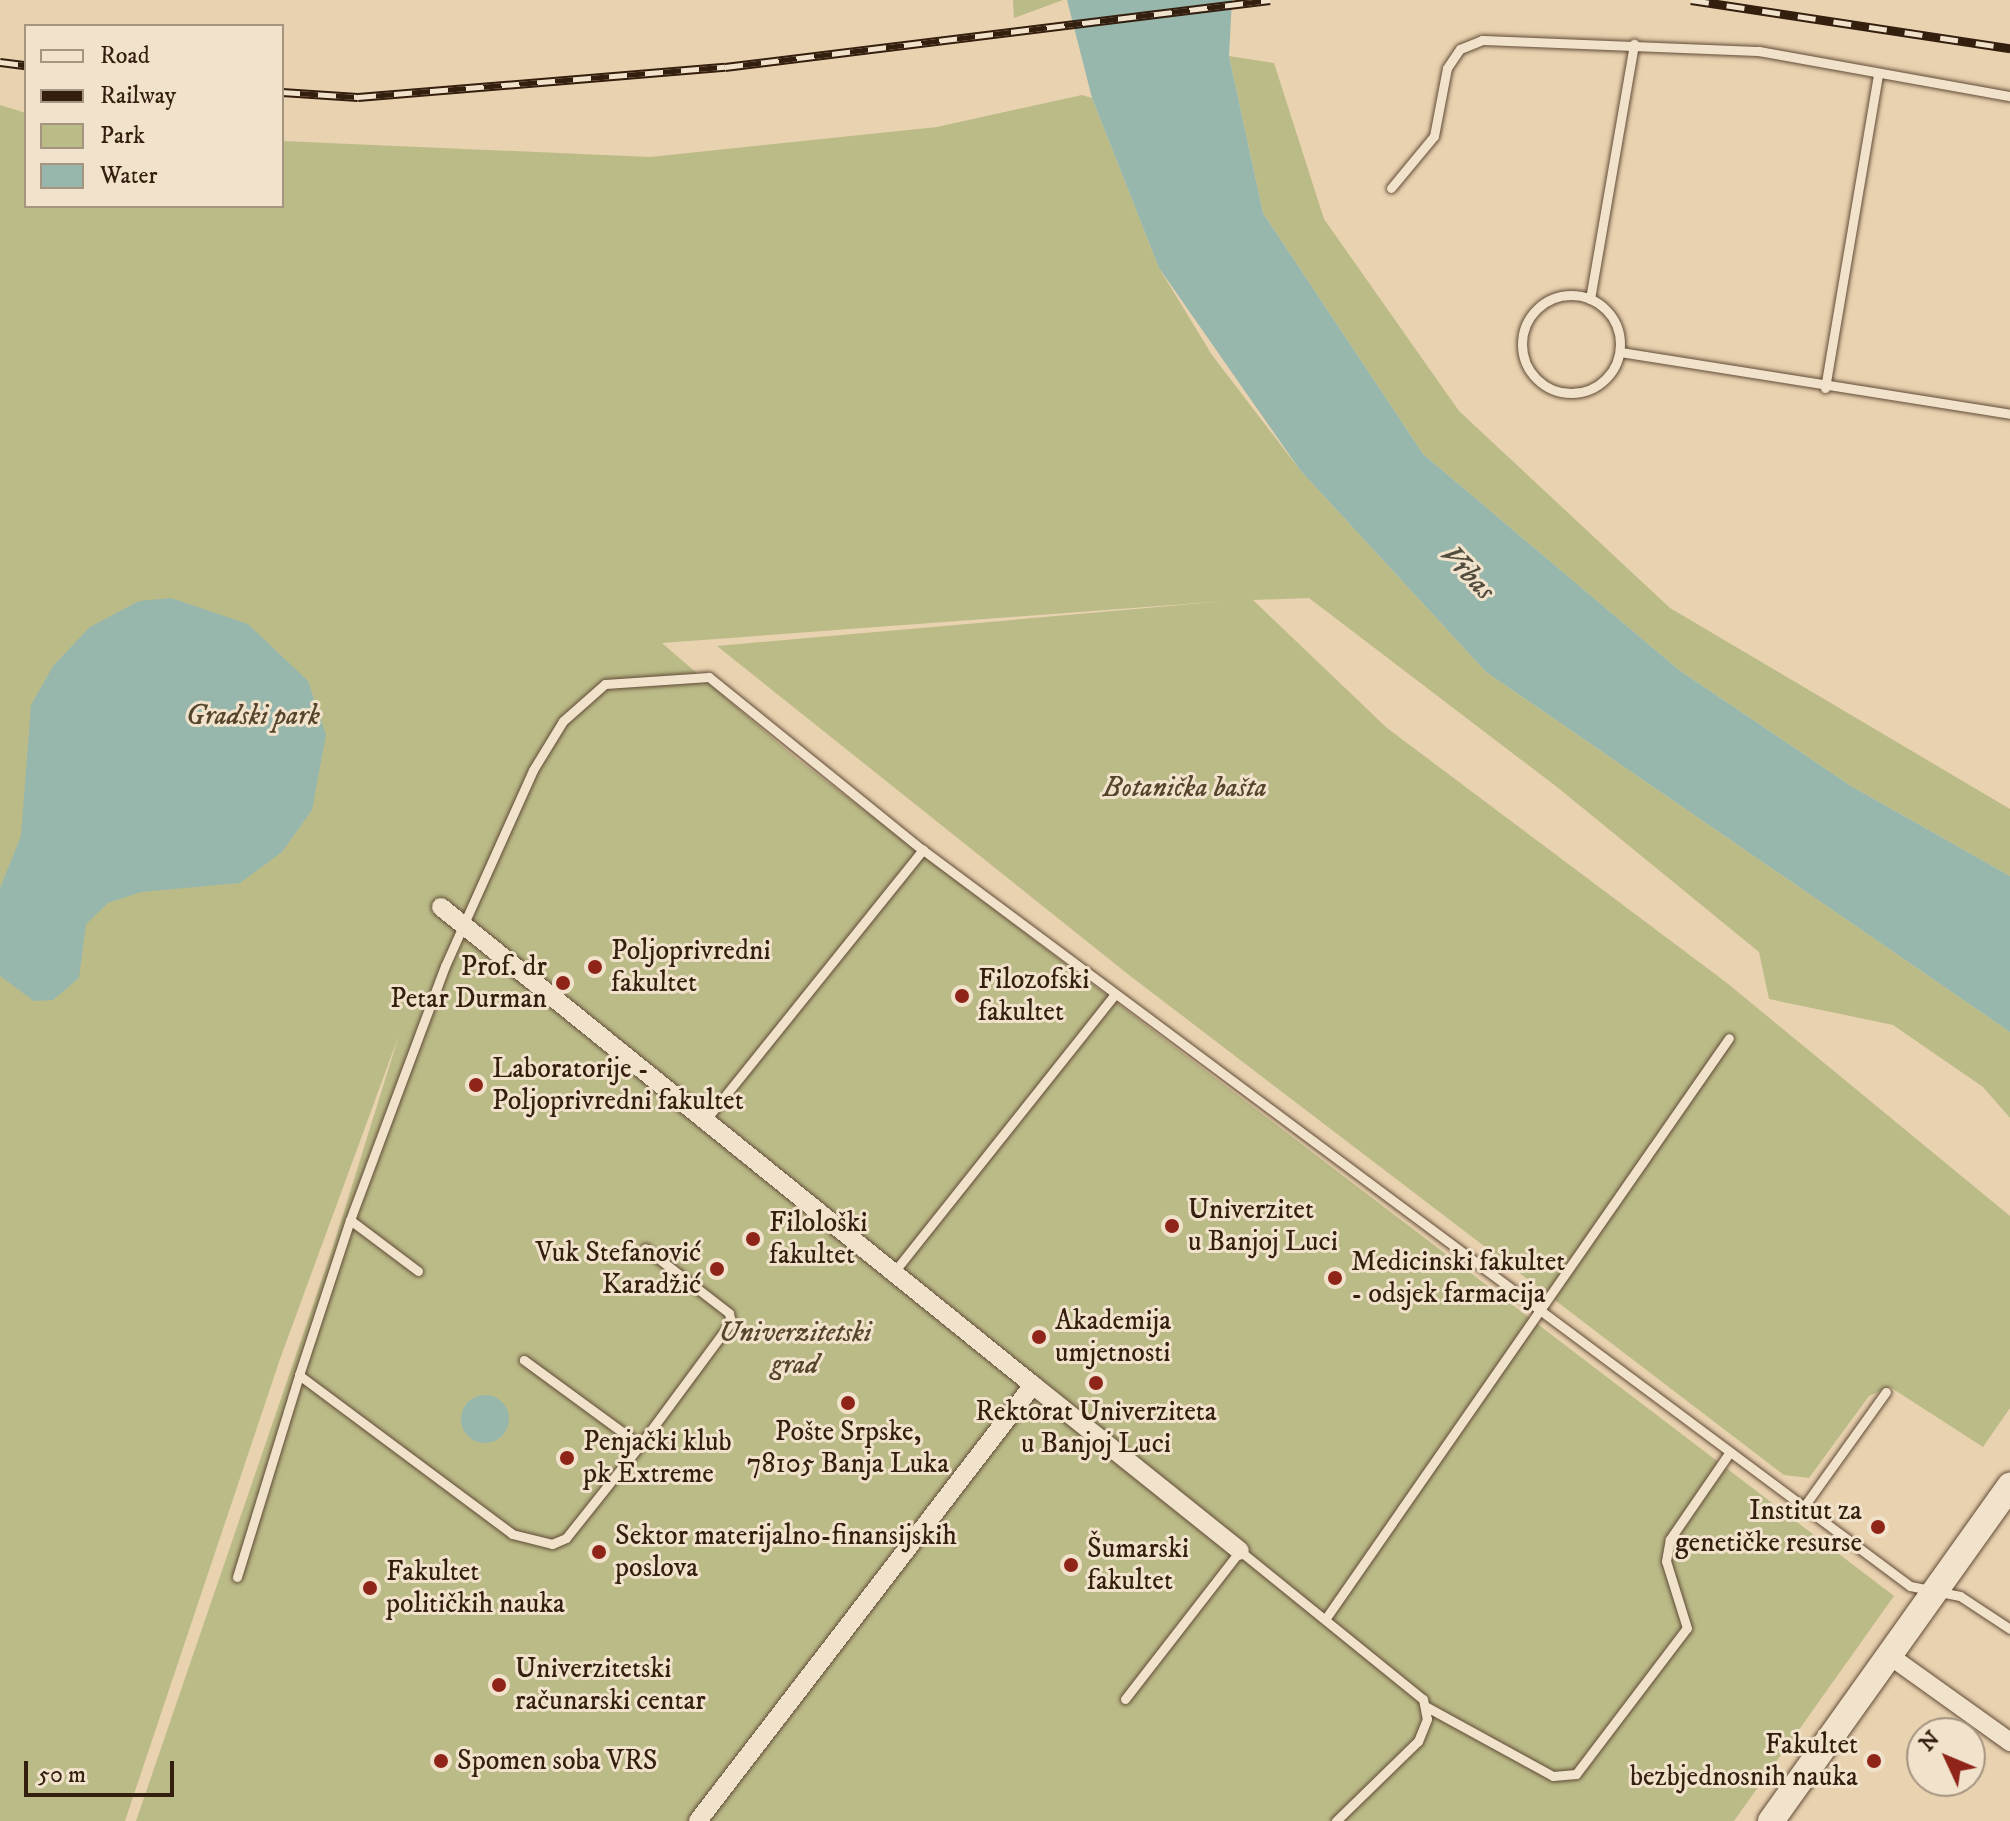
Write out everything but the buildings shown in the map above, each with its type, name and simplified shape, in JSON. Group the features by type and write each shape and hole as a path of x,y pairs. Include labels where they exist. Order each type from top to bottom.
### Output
{"street":[{"path":"441,907 708,1117 894,1272 1240,1551"},
{"path":"698,1821 1033,1385"},
{"path":"1771,1821 2010,1486"},
{"path":"1890,1656 2010,1742"}],"lane":[{"path":"1391,188 1434,136 1447,68 1460,49 1482,40 1759,51 2010,96"},
{"path":"1590,299 1634,44"},
{"path":"1825,388 1878,73"},
{"path":"1557,297 1590,299 1614,320 1620,352 1604,380 1575,394 1532,375 1521,345 1531,315 1557,297"},
{"path":"1620,352 1825,388 2010,414"},
{"path":"237,1577 350,1220 464,925 533,770 563,721 589,695 625,679 709,677 923,850 1910,1586 1933,1594 1960,1596 2010,1629"},
{"path":"708,1117 830,970 923,850"},
{"path":"894,1272 1115,994"},
{"path":"1326,1618 1729,1038"},
{"path":"350,1220 418,1271"},
{"path":"299,1375 500,1526 534,1543 566,1538 731,1322 645,1248"},
{"path":"524,1360 640,1445"},
{"path":"1805,1505 1886,1392"},
{"path":"1125,1699 1240,1551 1405,1680 1425,1706 1553,1776 1576,1774 1687,1628 1666,1561 1670,1539 1729,1453"},
{"path":"1336,1821 1418,1741 1425,1706"}],"green space":[{"path":"1013,0 1063,0 1014,18"},
{"path":"1229,56 1274,63 1324,219 1459,411 1670,608 2010,809 2010,876 1851,786 1679,670 1423,454 1263,213"},
{"name":"Univerzitet u Banjoj Luci","path":"1082,95 1092,98 1159,268 1212,355 1300,470 1486,672 2010,1032 2010,1118 1983,1087 1893,1025 1769,999 1759,952 1557,787 1309,598 1253,600 1387,728 1727,983 2010,1216 2010,1408 1983,1447 1890,1387 1869,1396 1809,1478 1784,1475 1129,975 717,646 1226,601 662,643 797,759 1894,1596 1734,1821 136,1821 332,1250 399,1035 280,1359 125,1821 0,1821 0,105 24,112 24,208 284,208 284,141 650,157 937,127"}],"water":[{"name":"Vrbas","path":"1067,0 1232,0 1229,56 1263,213 1423,454 1679,670 1851,786 2010,876 2010,1032 1486,672 1300,470 1159,268 1092,98"},
{"path":"171,598 248,624 308,681 326,735 312,810 282,852 240,883 141,892 108,903 86,924 79,978 53,1000 34,1001 0,976 0,888 21,836 31,705 53,666 90,627 139,601"},
{"path":"485,1395 502,1402 509,1419 502,1436 485,1443 468,1436 461,1419 468,1402"}],"railway":[{"path":"284,92 358,97 725,67 1270,0"},
{"path":"1691,0 2010,48"},
{"path":"0,62 24,65"}],"place":[{"name":"Poljoprivredni fakultet","path":"595,967"},
{"name":"Prof. dr Petar Durman","path":"563,983"},
{"name":"Filozofski fakultet","path":"962,996"},
{"name":"Laboratorije - Poljoprivredni fakultet","path":"476,1085"},
{"name":"Univerzitet u Banjoj Luci","path":"1172,1226"},
{"name":"Filološki fakultet","path":"753,1239"},
{"name":"Vuk Stefanović Karadžić","path":"717,1269"},
{"name":"Medicinski fakultet - odsjek farmacija","path":"1335,1278"},
{"name":"Akademija umjetnosti","path":"1039,1337"},
{"name":"Rektorat Univerziteta u Banjoj Luci","path":"1096,1383"},
{"name":"Pošte Srpske, 78105 Banja Luka","path":"848,1403"},
{"name":"Penjački klub pk Extreme","path":"567,1458"},
{"name":"Institut za genetičke resurse","path":"1878,1527"},
{"name":"Sektor materijalno-finansijskih poslova","path":"599,1552"},
{"name":"Šumarski fakultet","path":"1071,1565"},
{"name":"Fakultet političkih nauka","path":"370,1588"},
{"name":"Univerzitetski računarski centar","path":"499,1685"},
{"name":"Spomen soba VRS","path":"441,1761"},
{"name":"Fakultet bezbjednosnih nauka","path":"1874,1761"}],"park label":[{"name":"Gradski park","path":"253,716"},
{"name":"Botanička bašta","path":"1185,788"},
{"name":"Univerzitetski grad","path":"795,1349"}]}
